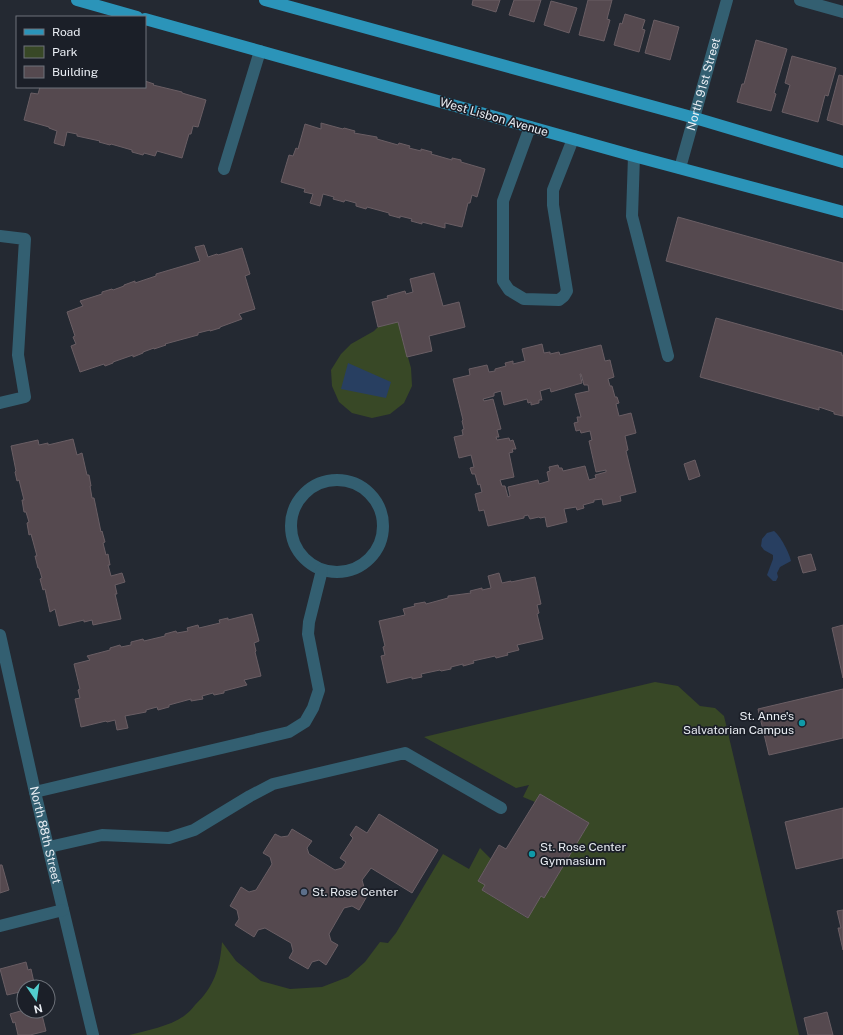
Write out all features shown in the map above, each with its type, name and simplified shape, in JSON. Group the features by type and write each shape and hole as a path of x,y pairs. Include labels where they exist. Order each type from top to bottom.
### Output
{"main road":[{"path":"76,0 133,16"},
{"path":"265,0 695,118 843,162"},
{"name":"West Lisbon Avenue","path":"146,19 634,156 843,212"}],"street":[{"name":"North 91st Street","path":"680,168 727,0"},
{"path":"800,0 843,12"},
{"path":"224,170 260,51"},
{"path":"530,126 503,201 503,281 509,290 524,299 559,300 567,291 553,205 553,190 573,139"},
{"path":"634,156 632,216 668,356"},
{"path":"0,236 25,239 18,355 25,397 0,404"},
{"path":"332,480 346,481 360,486 372,496 380,508 383,522 382,537 376,551 366,562 353,570 337,573 322,570 308,562 297,550 291,536 291,520 296,505 305,492 317,484 332,480"},
{"path":"35,792 289,732 305,722 314,708 318,690 308,634 309,622 322,570"},
{"name":"North 88th Street","path":"0,635 35,792 93,1035"},
{"path":"48,847 102,835 169,838 194,830 250,796 273,784 405,753 501,808"},
{"path":"0,926 63,910"}],"green space":[{"path":"398,322 411,368 412,386 404,403 390,414 372,418 352,413 339,402 332,386 331,370 341,354 351,344 374,331 378,327"},
{"path":"655,682 678,686 700,706 715,708 724,716 799,1035 129,1035 172,1023 190,1011 207,991 215,976 220,960 222,942 236,961 261,981 290,989 322,987 348,977 365,962 380,942 388,943 396,933 443,854 469,869 480,848 491,859 478,880 485,885 482,890 527,918 541,896 544,898 589,823 540,794 535,802 523,797 529,785 516,788 424,737"}],"water":[{"path":"348,363 391,382 386,398 341,389"},
{"path":"774,531 779,536 789,554 791,561 780,567 777,573 778,577 776,581 773,581 767,575 773,555 764,550 761,546 762,539 767,533"}],"building":[{"path":"473,0 500,0 496,12 472,5"},
{"path":"514,0 541,0 534,22 509,15"},
{"path":"588,0 612,0 607,19 610,20 604,41 579,35"},
{"path":"551,1 577,8 569,33 544,25"},
{"path":"625,14 645,20 642,29 645,30 639,52 614,45 620,23 622,24"},
{"path":"654,20 679,27 670,60 645,53"},
{"path":"756,40 787,49 774,93 776,94 771,111 737,102 742,84 744,84"},
{"path":"792,56 836,68 828,96 825,95 818,122 782,112 790,85 785,83"},
{"path":"839,75 843,76 843,125 827,120"},
{"path":"146,81 154,84 153,85 206,100 198,127 193,126 182,158 157,151 155,156 144,153 143,155 132,152 132,150 67,132 64,146 54,143 57,131 49,127 24,120 31,93 38,94 40,88 146,88"},
{"path":"321,123 355,131 354,133 377,137 377,139 398,145 399,143 410,146 409,148 432,152 431,154 452,160 452,158 461,160 461,162 485,169 477,197 472,195 470,203 468,203 462,227 445,223 445,228 422,222 422,224 411,221 412,219 400,216 400,218 389,215 389,213 367,207 366,209 356,206 356,203 333,199 334,197 323,194 320,206 310,203 313,194 304,192 305,189 281,182 289,155 293,156 296,148 298,149 305,124 321,129"},
{"path":"678,217 843,263 843,310 666,261"},
{"path":"204,245 208,257 242,248 250,274 245,276 255,309 239,314 242,319 220,328 198,333 198,335 165,344 166,345 143,352 133,357 133,355 105,366 104,364 80,372 71,346 76,344 73,337 75,336 67,312 83,306 80,301 102,294 102,292 113,290 135,281 135,283 156,276 156,274 200,261 195,247"},
{"path":"434,273 443,306 459,302 465,327 429,336 432,351 407,357 398,322 378,327 372,302 388,298 387,296 405,291 406,294 413,292 410,279"},
{"path":"716,318 842,353 843,416 834,414 834,412 819,407 819,410 700,377"},
{"path":"542,344 544,353 550,352 550,354 559,352 560,355 601,345 605,361 610,360 614,377 608,379 619,403 616,404 619,416 631,413 636,433 625,436 628,450 626,451 636,492 620,496 621,501 603,505 602,499 594,500 594,502 583,505 584,508 577,510 576,507 564,509 567,522 547,527 545,517 530,519 528,515 524,516 524,518 488,526 484,510 479,511 475,494 482,492 475,474 472,474 470,468 474,467 471,455 459,458 454,437 463,435 462,430 464,429 453,379 470,375 469,369 487,365 489,372 506,366 505,363 513,361 513,364 525,361 522,349","holes":["581,374 584,385 588,385 589,391 575,394 581,417 577,417 578,422 574,423 576,431 580,430 581,433 590,431 592,440 589,441 596,472 606,470 606,472 595,475 596,478 589,480 585,466 563,471 558,465 549,467 550,471 547,472 549,481 539,484 538,480 508,487 510,496 508,497 505,486 502,486 500,480 514,477 509,453 513,452 512,449 516,449 513,440 510,441 509,438 497,440 496,437 499,437 497,430 501,429 493,399 484,401 483,399 494,396 494,393 501,391 504,405 527,399 528,403 531,402 531,405 539,403 539,400 542,400 540,391 550,388 551,392 582,383"]},
{"path":"73,439 77,455 82,453 87,475 89,475 92,498 94,498 101,532 102,531 105,542 103,543 106,555 108,554 110,565 108,565 111,576 122,573 125,582 115,585 117,594 115,594 121,619 93,625 92,620 84,622 84,620 59,626 55,609 50,612 45,589 43,590 40,579 42,578 35,556 37,556 31,534 29,535 27,523 29,522 26,512 24,512 22,500 24,500 19,480 17,481 11,446 38,440 39,445 48,443 48,445"},
{"path":"695,460 700,476 689,480 684,464"},
{"path":"811,554 816,570 803,573 798,557"},
{"path":"499,573 502,583 535,577 541,604 537,605 539,613 537,614 543,639 517,645 519,650 507,653 508,655 496,658 495,656 473,661 474,663 463,666 463,664 451,667 451,669 421,674 422,677 412,679 412,677 387,683 381,656 385,655 383,647 385,646 379,621 405,615 403,609 415,606 414,604 425,602 426,604 448,598 448,596 471,593 470,591 482,588 482,590 491,588 488,576"},
{"path":"252,614 259,641 254,643 261,676 244,680 247,685 224,691 224,693 214,695 213,693 202,696 203,699 191,701 191,699 169,705 169,707 158,710 157,707 146,710 146,712 125,716 128,728 117,730 115,720 81,727 75,699 80,698 78,690 80,689 74,664 90,660 87,656 110,650 110,648 120,645 121,647 131,645 131,642 143,639 144,641 165,636 165,634 176,631 177,633 188,631 187,628 198,625 199,628 220,623 219,620 228,618 228,620"},
{"path":"843,625 843,678 832,628"},
{"name":"St. Anne's Salvatorian Campus","path":"843,689 843,738 769,755 758,709"},
{"name":"St. Rose Center Gymnasium","path":"540,794 589,823 544,898 541,896 528,918 482,890 485,885 478,881 499,845 506,849"},
{"path":"843,808 843,858 796,869 785,822"},
{"name":"St. Rose Center","path":"379,814 438,850 412,893 371,868 362,880 364,887 370,891 359,910 352,906 344,908 329,934 331,941 338,945 326,965 319,960 312,962 308,969 289,958 293,951 291,943 265,928 258,930 254,937 235,925 239,919 237,910 230,906 241,887 249,892 256,890 272,864 270,857 263,853 275,834 281,837 288,836 292,829 312,841 307,848 309,854 335,870 342,868 346,862 340,858 353,838 350,835 356,826 367,833"},
{"path":"0,865 2,865 9,890 0,893"},
{"path":"843,910 843,950 838,928 841,928 837,911"},
{"path":"26,962 28,970 31,969 33,979 16,979 16,993 7,995 0,969"},
{"path":"16,1012 16,1019 43,1019 46,1031 30,1035 18,1035 15,1022 13,1023 10,1014"},
{"path":"827,1012 833,1035 808,1035 804,1018"}],"place":[{"name":"St. Anne's Salvatorian Campus","path":"802,723"},
{"name":"St. Rose Center Gymnasium","path":"532,854"},
{"name":"St. Rose Center","path":"304,892"}]}
